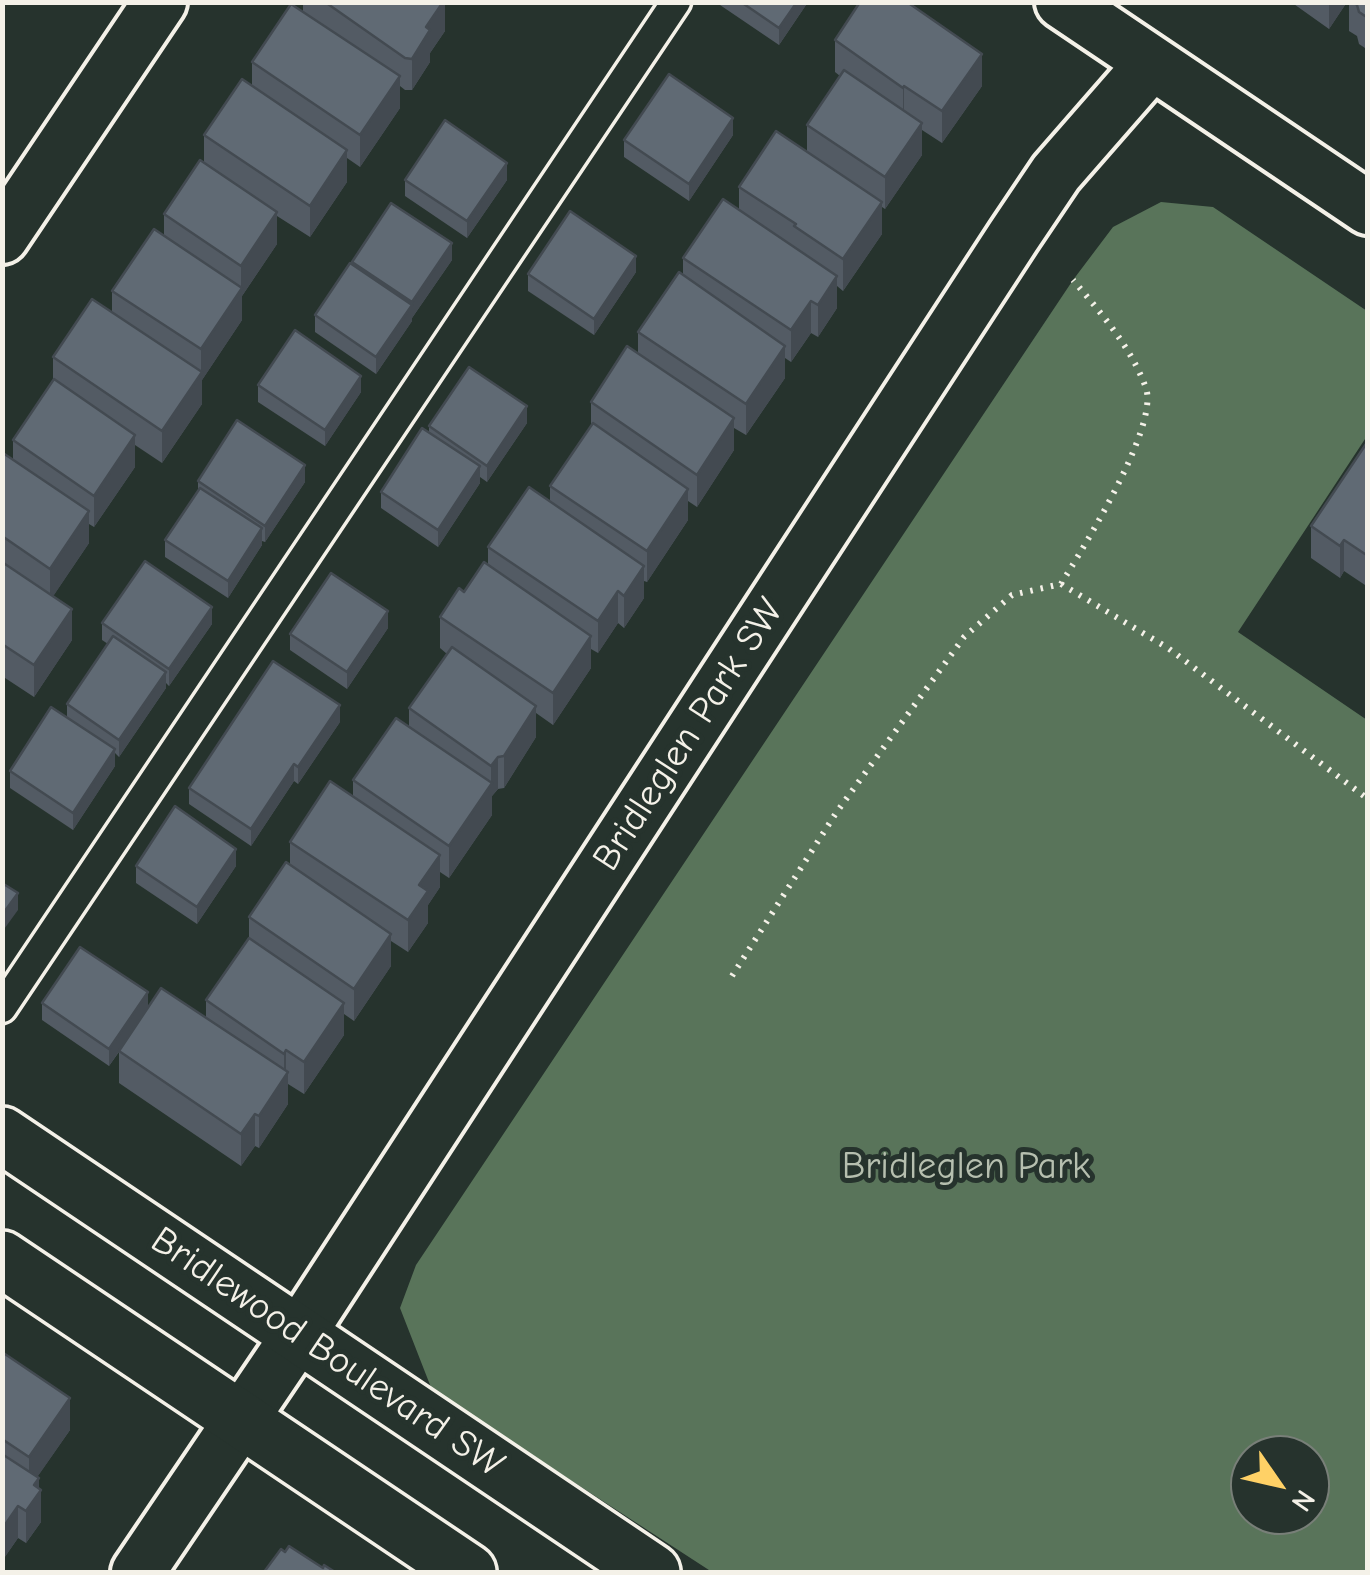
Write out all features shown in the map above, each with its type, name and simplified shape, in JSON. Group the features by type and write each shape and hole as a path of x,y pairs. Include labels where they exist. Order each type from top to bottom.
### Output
{"street":[{"path":"2,238 160,2"},
{"path":"1062,2 1368,208"},
{"name":"Bridleglen Park SW","path":"138,1572 300,1334 1013,237 1056,174 1152,62"},
{"name":"Bridlewood Boulevard SW","path":"2,1135 652,1572"},
{"path":"2,1259 468,1572"}],"lane":[{"path":"2,1008 676,2"}],"path":[{"path":"1061,584 1098,524 1135,450 1148,392 1115,329 1073,280"},
{"path":"732,976 836,813 964,637 1012,595 1061,584 1168,648 1368,800"}],"green space":[{"name":"Bridleglen Park","path":"1161,202 1213,207 1367,311 1367,436 1238,632 1367,720 1367,1572 712,1572 432,1390 400,1308 416,1265 1073,280 1113,227"}],"building":[{"path":"325,2 443,2 412,59"},
{"path":"741,2 797,2 779,28"},
{"path":"860,2 907,2 982,54 942,111 835,40"},
{"path":"1354,2 1368,2 1368,18 1359,12"},
{"path":"291,4 400,76 360,135 252,62"},
{"path":"844,70 922,123 885,177 807,125"},
{"path":"669,74 733,118 689,184 624,140"},
{"path":"242,79 347,150 310,206 204,135"},
{"path":"445,120 507,163 467,221 405,180"},
{"path":"776,131 882,202 843,259 739,187"},
{"path":"200,160 277,212 241,266 164,214"},
{"path":"723,199 837,276 818,305 811,301 791,330 683,258"},
{"path":"391,203 452,243 412,302 352,262"},
{"path":"570,211 636,256 594,319 528,274"},
{"path":"154,229 242,288 201,349 112,291"},
{"path":"350,263 412,305 376,357 315,315"},
{"path":"679,272 785,346 746,404 638,332"},
{"path":"92,299 202,372 162,431 53,357"},
{"path":"295,330 361,376 325,430 258,385"},
{"path":"627,346 734,418 697,475 591,402"},
{"path":"469,367 527,406 487,466 429,426"},
{"path":"54,379 135,435 94,496 13,440"},
{"path":"237,420 305,465 265,526 198,481"},
{"path":"593,423 688,489 647,551 550,486"},
{"path":"422,428 480,466 438,530 381,492"},
{"path":"1368,441 1368,556 1344,540 1340,546 1311,526"},
{"path":"3,453 89,511 50,569 2,536"},
{"path":"529,487 644,566 624,596 618,591 598,621 488,547"},
{"path":"200,488 262,528 228,581 165,540"},
{"path":"145,561 212,607 169,669 102,623"},
{"path":"2,562 72,609 34,665 2,644"},
{"path":"484,562 591,636 553,693 440,617 459,588 464,592"},
{"path":"331,573 388,611 347,672 290,634"},
{"path":"113,636 166,672 119,740 67,704"},
{"path":"452,647 536,706 504,756 491,766 409,708"},
{"path":"273,661 340,705 251,829 189,788"},
{"path":"51,707 115,749 73,813 10,771"},
{"path":"396,718 492,783 449,846 353,780"},
{"path":"330,781 440,855 419,885 428,891 408,920 290,842"},
{"path":"175,806 236,849 197,907 136,866"},
{"path":"286,862 391,934 354,989 249,917"},
{"path":"2,883 18,893 2,915"},
{"path":"249,938 344,1003 304,1062 286,1050 284,1054 206,1000"},
{"path":"80,947 148,992 109,1049 42,1003"},
{"path":"161,988 288,1072 259,1116 255,1114 241,1134 119,1051"},
{"path":"2,1352 70,1398 29,1457 2,1439"},
{"path":"2,1454 39,1478 34,1485 41,1490 26,1511 18,1506 2,1529"},
{"path":"289,1546 335,1572 264,1572 281,1549 285,1552"}]}
